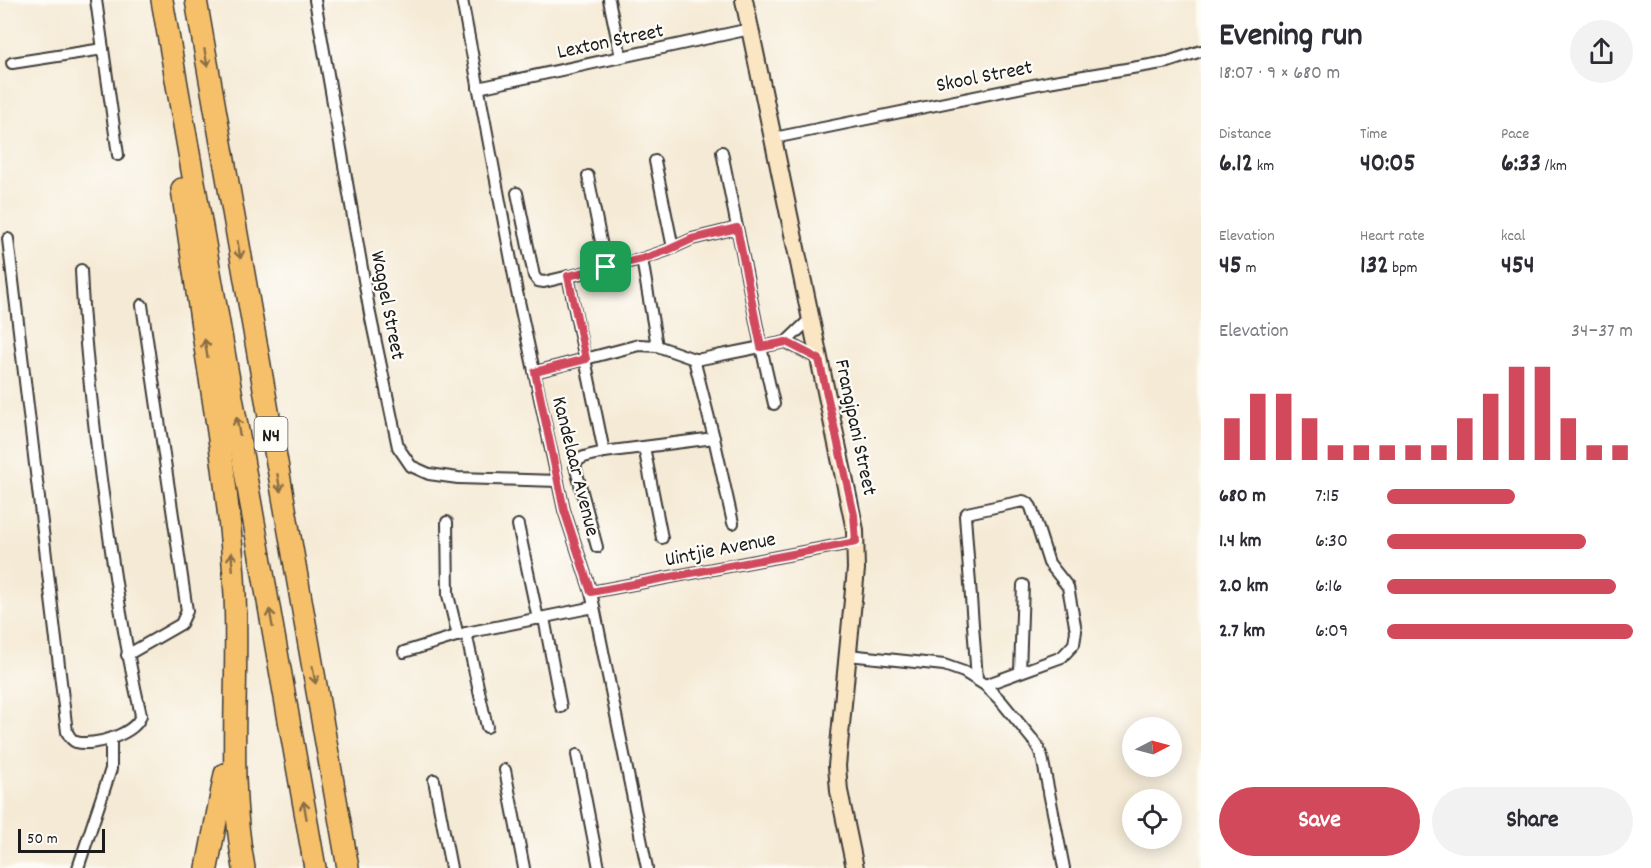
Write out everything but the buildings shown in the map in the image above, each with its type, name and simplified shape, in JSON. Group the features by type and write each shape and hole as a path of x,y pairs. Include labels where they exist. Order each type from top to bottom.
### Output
{"highway":[{"path":"153,0 221,448 235,595 235,794 244,868"},
{"name":"N4","path":"162,0 315,868"},
{"name":"N4","path":"196,0 348,868"},
{"path":"207,868 223,788 235,704"}],"street":[{"path":"96,0 118,155"},
{"name":"Waggel Street","path":"315,0 370,314 398,447 411,466 429,474 458,478 558,481"},
{"name":"Kandelaar Avenue","path":"462,0 517,292 564,510 591,592 647,868"},
{"path":"609,0 621,57"},
{"name":"Frangipani Street","path":"744,0 854,515 856,569 837,765 839,791 855,868"},
{"name":"Lexton Street","path":"478,88 750,29"},
{"path":"12,63 103,49"},
{"name":"Skool Street","path":"774,138 1047,82 1168,62 1201,51"},
{"path":"722,152 774,404"},
{"path":"655,161 673,248"},
{"path":"588,176 606,267"},
{"path":"518,192 534,276 538,281 544,282 642,259 692,239 737,228"},
{"path":"8,239 67,732 69,738 75,742 111,739 137,724 141,715 127,655 114,577 93,418 83,318 81,270"},
{"path":"642,259 657,346"},
{"path":"568,276 604,452"},
{"path":"127,655 182,624 187,611 142,305"},
{"path":"535,372 639,345 657,346 694,359 761,347 786,342 811,318"},
{"path":"786,342 819,359"},
{"path":"694,359 733,523"},
{"path":"597,547 575,466 576,461 604,452 714,438"},
{"path":"644,447 662,538"},
{"path":"1023,501 1031,507 1049,563 1068,587 1076,631 1074,644 1062,657 1020,672 981,682 965,516 967,513 1023,501"},
{"path":"447,522 448,595 462,635 487,727"},
{"path":"518,525 561,707"},
{"name":"Uintjie Avenue","path":"591,592 856,542"},
{"path":"1020,672 1023,585"},
{"path":"404,652 462,635 594,607"},
{"path":"848,655 944,665 964,672 981,682 1016,717 1037,745 1042,757 1064,868"},
{"path":"78,868 111,765 111,739"},
{"path":"577,755 599,868"},
{"path":"505,770 524,868"},
{"path":"434,780 451,868"}],"route":[{"path":"737,228 761,347 786,342 819,359 854,515 856,542 591,592 564,510 535,372 586,359 568,276 606,267 642,259 692,239 737,228"}]}
